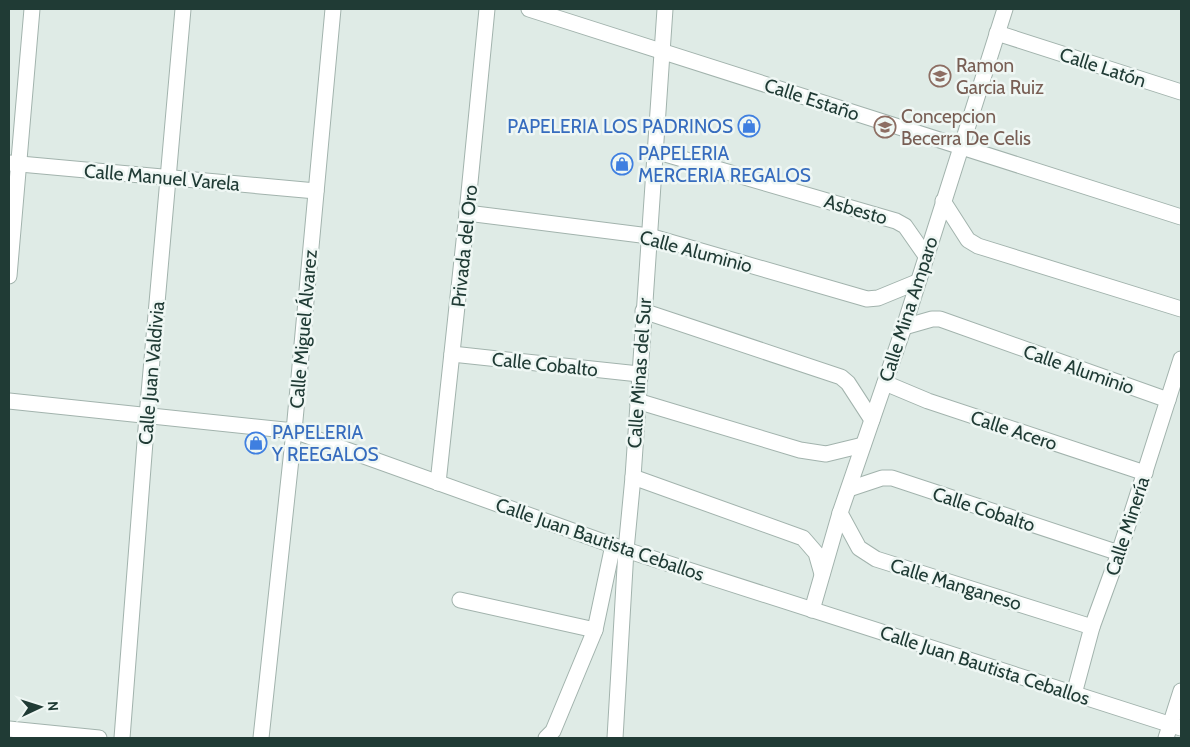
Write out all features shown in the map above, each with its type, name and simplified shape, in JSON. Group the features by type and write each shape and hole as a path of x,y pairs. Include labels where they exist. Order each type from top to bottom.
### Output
{"street":[{"path":"9,276 13,164 32,9"},
{"name":"Calle Juan Valdivia","path":"122,738 146,416 183,9"},
{"name":"Calle Miguel Álvarez","path":"260,738 294,431 333,9"},
{"name":"Privada del Oro","path":"438,483 468,212 487,9"},
{"name":"Calle Estaño","path":"529,9 1181,217"},
{"name":"Calle Minas del Sur","path":"615,738 620,548 633,477 665,9"},
{"name":"Calle Mina Amparo","path":"812,610 840,513 904,327 1004,9"},
{"name":"Calle Latón","path":"997,33 1181,92"},
{"name":"Asbesto","path":"655,151 896,221 905,226 926,256"},
{"name":"Calle Manuel Varela","path":"13,164 316,191"},
{"path":"943,201 968,240 978,246 1181,309"},
{"name":"Calle Aluminio","path":"468,212 649,236 867,299 878,298 917,282"},
{"path":"643,311 841,377 848,383 872,420"},
{"name":"Calle Aluminio","path":"904,327 932,319 940,319 1168,400"},
{"name":"Calle Cobalto","path":"452,354 639,374"},
{"name":"Calle Minería","path":"1074,694 1092,627 1119,553 1181,359"},
{"name":"Calle Acero","path":"885,383 928,402 1145,473"},
{"name":"Calle Juan Bautista Ceballos","path":"9,401 294,431 620,548 1074,694 1172,730"},
{"path":"637,401 800,450 826,454 863,445"},
{"path":"633,477 804,538 816,553 822,574"},
{"name":"Calle Cobalto","path":"849,489 882,478 892,478 1119,553"},
{"name":"Calle Manganeso","path":"840,513 860,548 876,559 1092,627"},
{"path":"546,738 553,731 595,630 620,548"},
{"path":"460,600 595,630"},
{"path":"1172,730 1181,691"},
{"path":"9,729 99,738"}],"place":[{"name":"Ramon Garcia Ruiz","path":"940,76"},
{"name":"PAPELERIA LOS PADRINOS","path":"749,126"},
{"name":"Concepcion Becerra De Celis","path":"885,127"},
{"name":"PAPELERIA MERCERIA REGALOS","path":"622,164"},
{"name":"PAPELERIA Y REEGALOS","path":"256,443"}]}
